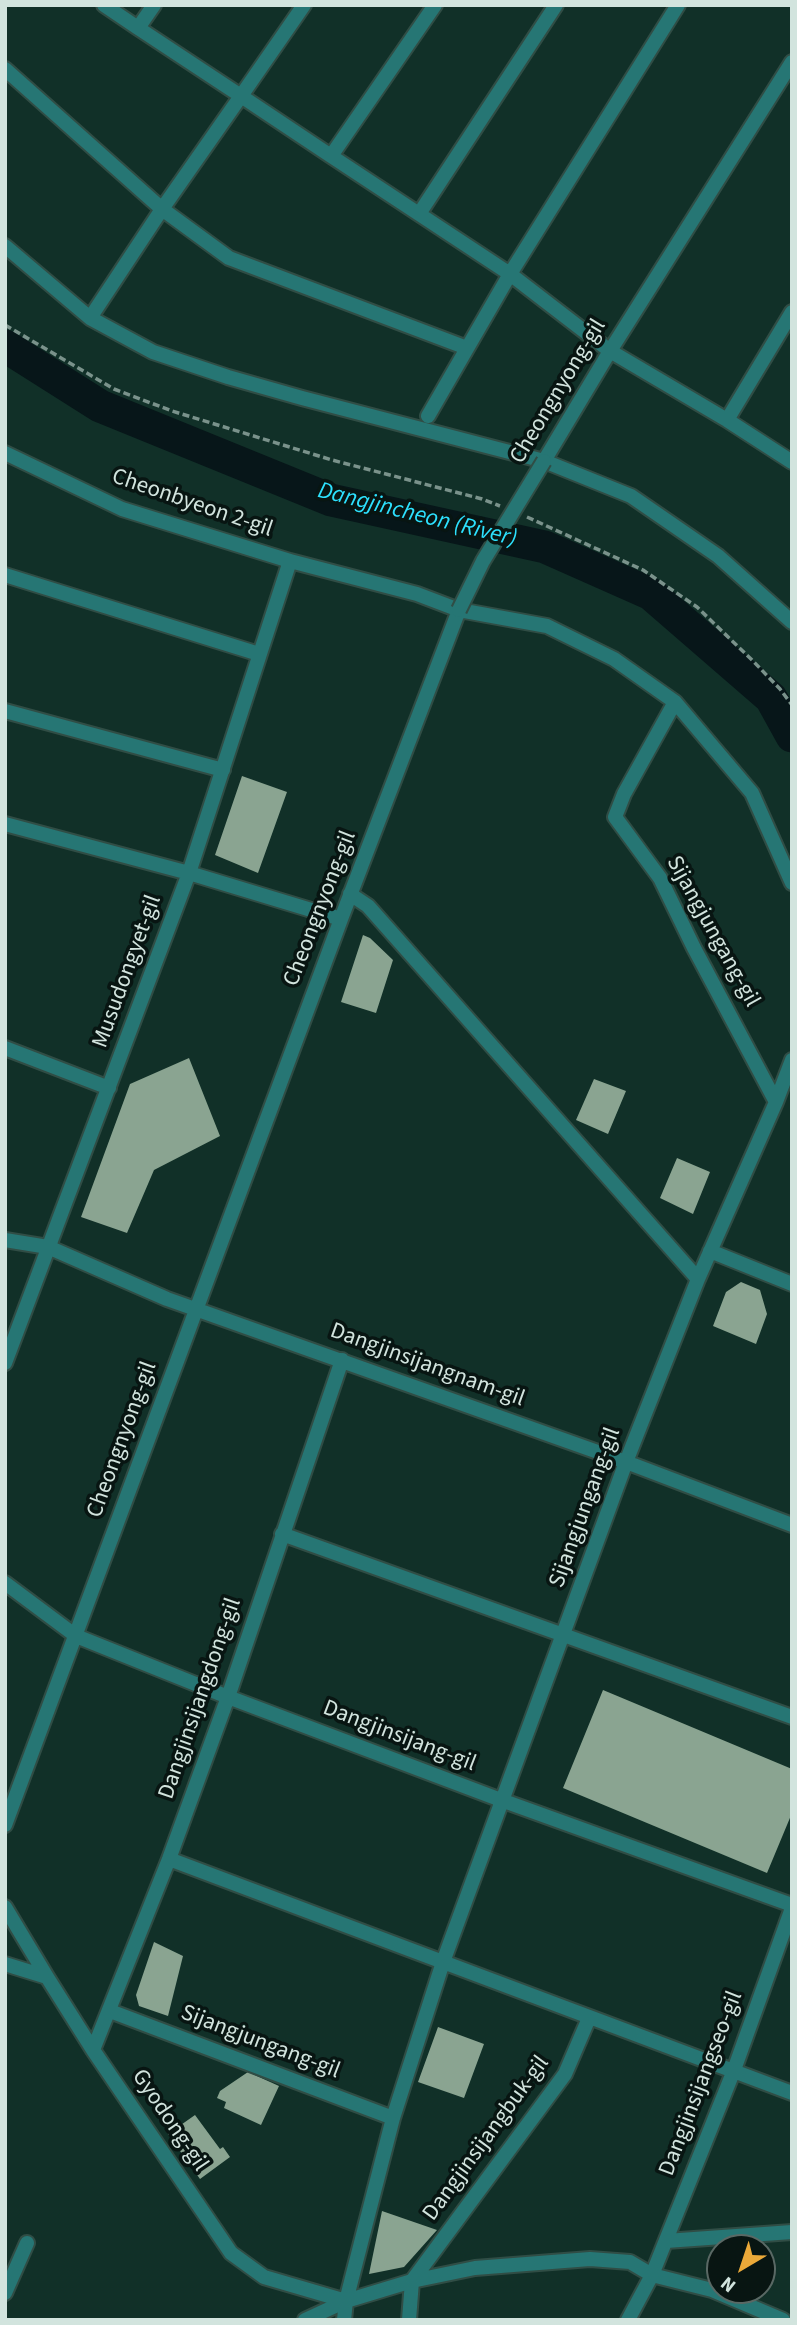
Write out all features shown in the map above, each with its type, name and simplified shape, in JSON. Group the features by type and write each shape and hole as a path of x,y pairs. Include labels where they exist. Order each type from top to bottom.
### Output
{"street":[{"path":"104,5 510,274 610,351 792,462"},
{"path":"138,28 154,5"},
{"path":"90,318 304,5"},
{"path":"331,156 435,5"},
{"path":"419,214 556,5"},
{"path":"428,416 510,274 678,5"},
{"name":"Cheongnyong-gil","path":"5,1825 350,894 459,610 483,561 610,351 792,62"},
{"path":"5,69 162,209 229,258 467,348"},
{"path":"5,246 90,318 153,352 228,377 544,461 631,496 718,556 792,622"},
{"path":"727,420 792,312"},
{"name":"Cheonbyeon 2-gil","path":"5,453 122,509 290,561 417,594 459,610"},
{"name":"Cheonbyeon 2-gil","path":"190,873 290,561"},
{"path":"5,575 259,654"},
{"path":"459,610 547,625 614,659 675,702 752,793 792,883"},
{"name":"Sijangjungang-gil","path":"675,702 624,794 615,817 660,878 776,1102"},
{"path":"5,711 223,771"},
{"name":"Musudongyet-gil","path":"5,824 190,873 341,919"},
{"name":"Musudongyet-gil","path":"109,1088 190,873"},
{"path":"350,894 368,906 698,1279"},
{"path":"5,1048 109,1088 5,1363"},
{"name":"Sijangjungang-gil","path":"501,1800 626,1462 698,1279 792,1060"},
{"name":"Dangjinsijangnam-gil","path":"5,1241 48,1247 167,1298 626,1462 792,1525"},
{"path":"710,1251 792,1284"},
{"name":"Dangjinsijangdong-gil","path":"93,2050 169,1859 228,1696 342,1360"},
{"path":"282,1534 792,1717"},
{"name":"Dangjinsijang-gil","path":"5,1583 76,1636 501,1800 792,1907"},
{"path":"344,2320 345,2301 393,2118 443,1962 501,1800"},
{"path":"169,1859 792,2093"},
{"name":"Gyodong-gil","path":"5,1907 93,2050 231,2253 264,2277 345,2301"},
{"name":"Dangjinsijangseo-gil","path":"628,2320 652,2275 734,2070 792,1907"},
{"path":"5,1964 47,1978"},
{"name":"Sijangjungang-gil","path":"110,2011 393,2118"},
{"name":"Dangjinsijangbuk-gil","path":"412,2280 565,2074 589,2018"},
{"path":"666,2241 792,2232"},
{"path":"5,2293 27,2244"},
{"path":"305,2320 345,2301 412,2280 475,2268 590,2259 630,2262 652,2275 712,2290 783,2320"},
{"path":"409,2320 412,2280"}],"path":[{"path":"5,325 114,389 172,411 332,460 482,499 508,509"},
{"path":"521,515 643,570 697,607 753,661 792,705"}],"building":[{"path":"242,776 287,792 258,873 215,855"},
{"path":"363,935 370,938 393,960 376,1013 341,1002"},
{"path":"189,1058 220,1136 154,1170 127,1233 81,1217 130,1084"},
{"path":"594,1079 626,1091 608,1134 576,1120"},
{"path":"677,1158 710,1172 693,1214 660,1198"},
{"path":"741,1282 760,1290 767,1314 756,1344 713,1326 726,1292"},
{"path":"603,1690 792,1769 792,1813 767,1873 563,1788"},
{"path":"154,1942 183,1956 168,2016 139,2006 136,1995"},
{"path":"438,2027 484,2044 464,2098 418,2082"},
{"path":"248,2072 279,2086 261,2125 224,2108 226,2102 217,2098 220,2091"},
{"path":"195,2115 220,2149 223,2147 230,2157 200,2179 168,2134"},
{"path":"382,2211 437,2230 404,2267 369,2274"}],"waterway":[{"name":"Dangjincheon (River)","path":"5,346 100,406 331,500 545,547 651,594 771,698 792,736"}]}
